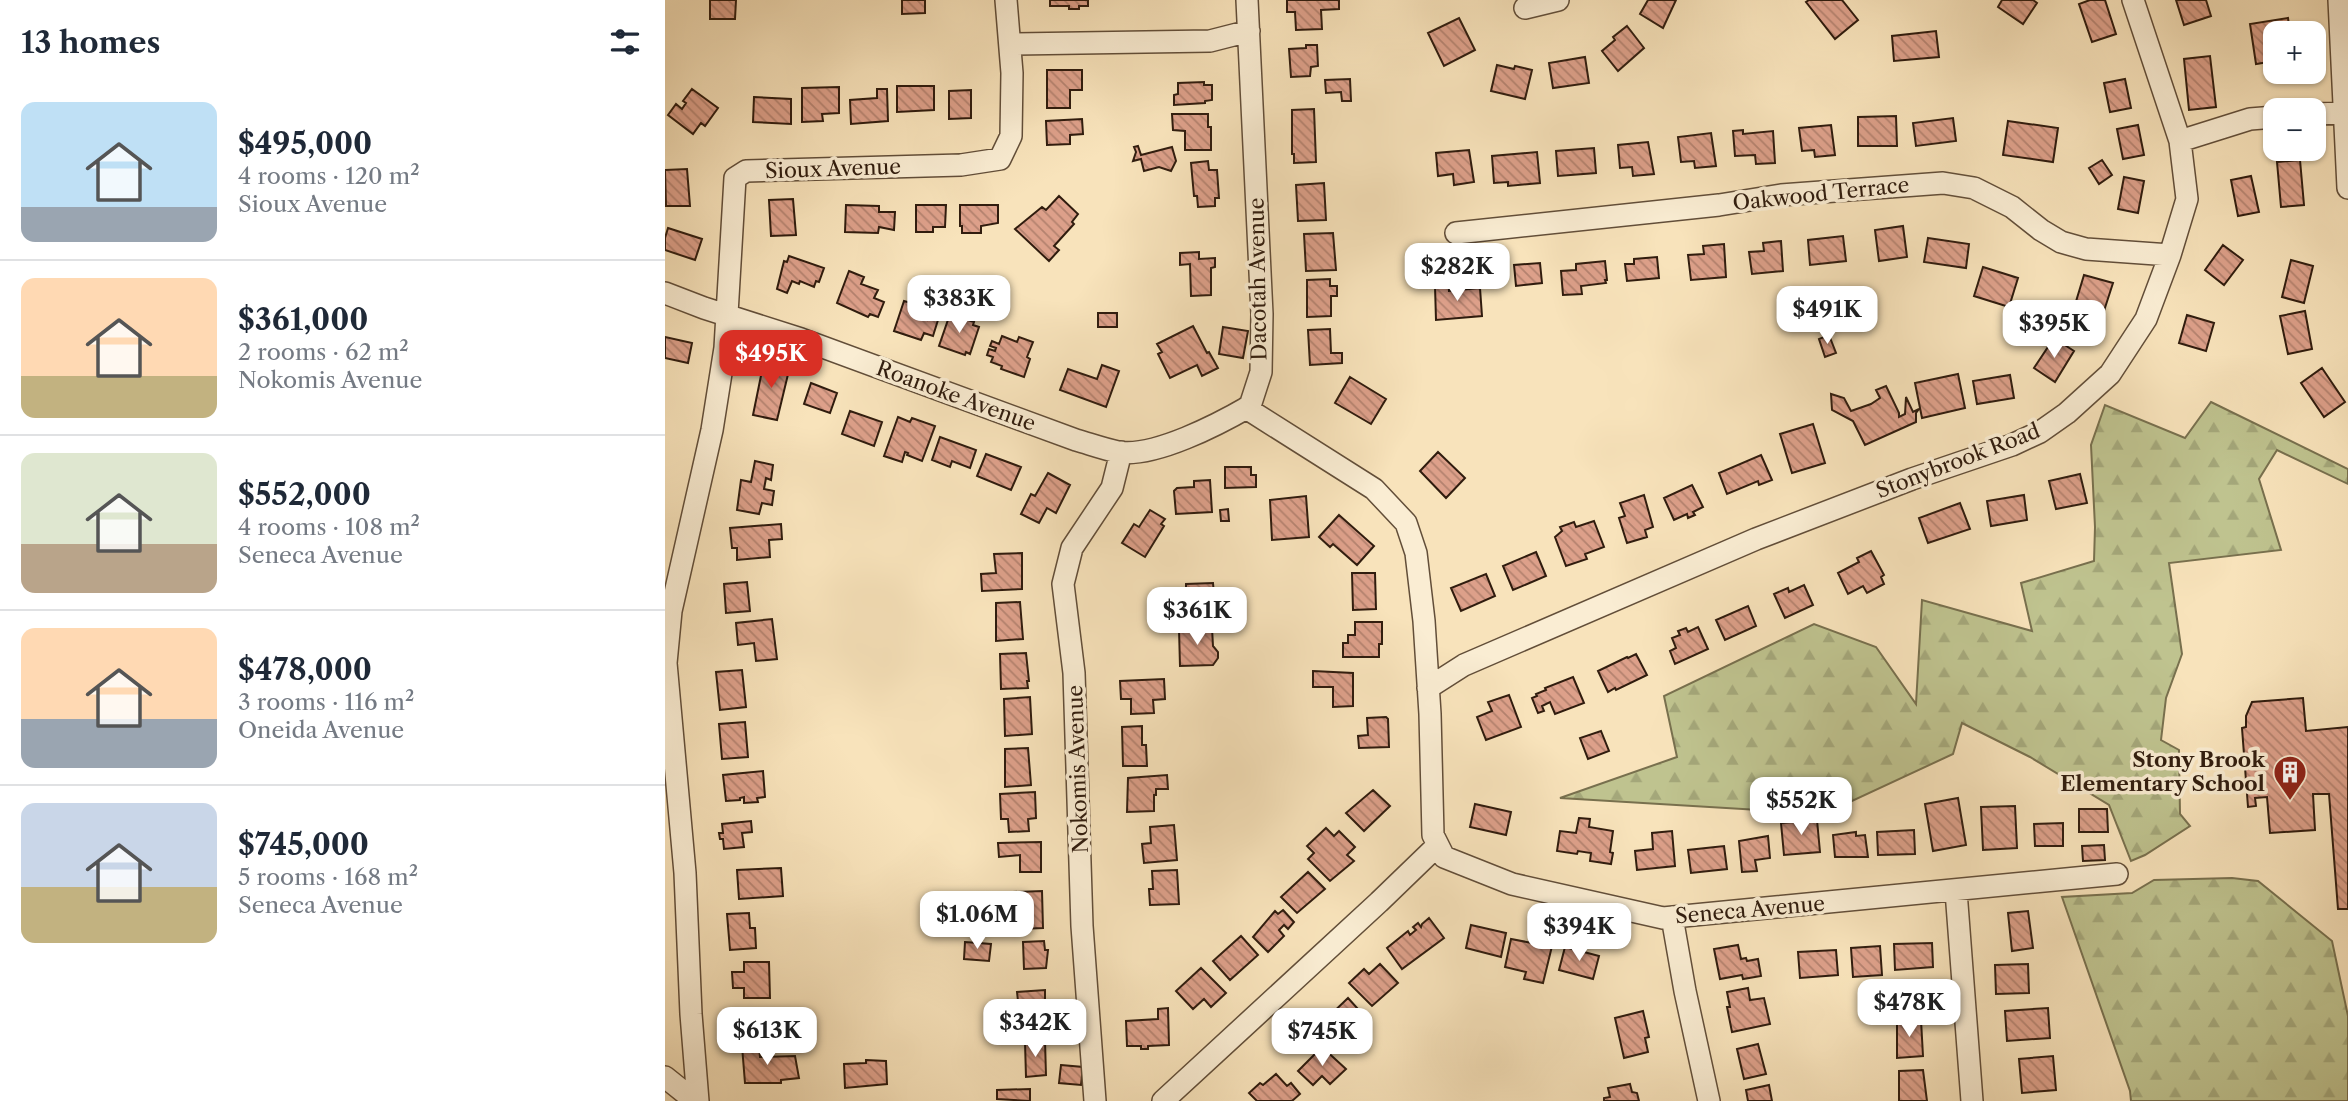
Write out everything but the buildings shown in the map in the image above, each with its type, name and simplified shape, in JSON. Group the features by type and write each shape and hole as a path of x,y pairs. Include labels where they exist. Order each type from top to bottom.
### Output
{"street":[{"path":"1006,0 1010,44 1210,41 1249,31"},
{"name":"Dacotah Avenue","path":"1246,408 1250,406 1261,372 1262,314 1247,0"},
{"path":"1525,8 1558,0"},
{"name":"Stonybrook Road","path":"1428,688 1464,665 1756,539 1912,479 2012,445 2067,414 2109,373 2145,319 2170,255 2187,198 2180,141 2133,0"},
{"path":"2339,0 2348,188"},
{"name":"Sioux Avenue","path":"697,1101 685,873 666,663 671,611 712,430 725,348 736,178 745,171 961,165 1000,159 1011,136 1010,44"},
{"path":"2326,114 2344,113"},
{"path":"2180,141 2250,119 2263,118"},
{"name":"Oakwood Terrace","path":"1456,233 1719,205 1781,195 1943,183 1974,188 2012,207 2061,242 2099,250 2170,255"},
{"name":"Roanoke Avenue","path":"665,293 800,339 1076,440 1121,452 1153,449 1210,428 1246,408"},
{"path":"1163,1101 1437,845 1433,835 1424,621 1416,553 1406,523 1374,489 1246,408"},
{"name":"Nokomis Avenue","path":"1095,1101 1082,926 1075,673 1063,584 1072,548 1112,488 1121,452"},
{"name":"Seneca Avenue","path":"1437,845 1444,857 1512,884 1663,918 2117,874"},
{"path":"1956,891 1972,1101"},
{"path":"1672,917 1709,1101"},
{"path":"665,1077 697,1101"}],"green space":[{"path":"2211,402 2348,469 2348,484 2277,450 2259,479 2281,550 2169,563 2182,654 2166,698 2161,740 2179,750 2180,814 2190,826 2145,855 2131,861 2109,805 2030,757 1962,723 1953,754 1824,814 1560,798 1677,757 1664,696 1814,624 1876,647 1916,704 1922,600 2032,631 2021,583 2094,561 2091,445 2105,405 2185,438"},
{"path":"2232,878 2258,881 2332,941 2348,1016 2348,1101 2131,1101 2130,1091 2062,897 2132,893 2154,880"}],"place":[{"name":"Stony Brook Elementary School","path":"2290,802"}]}
